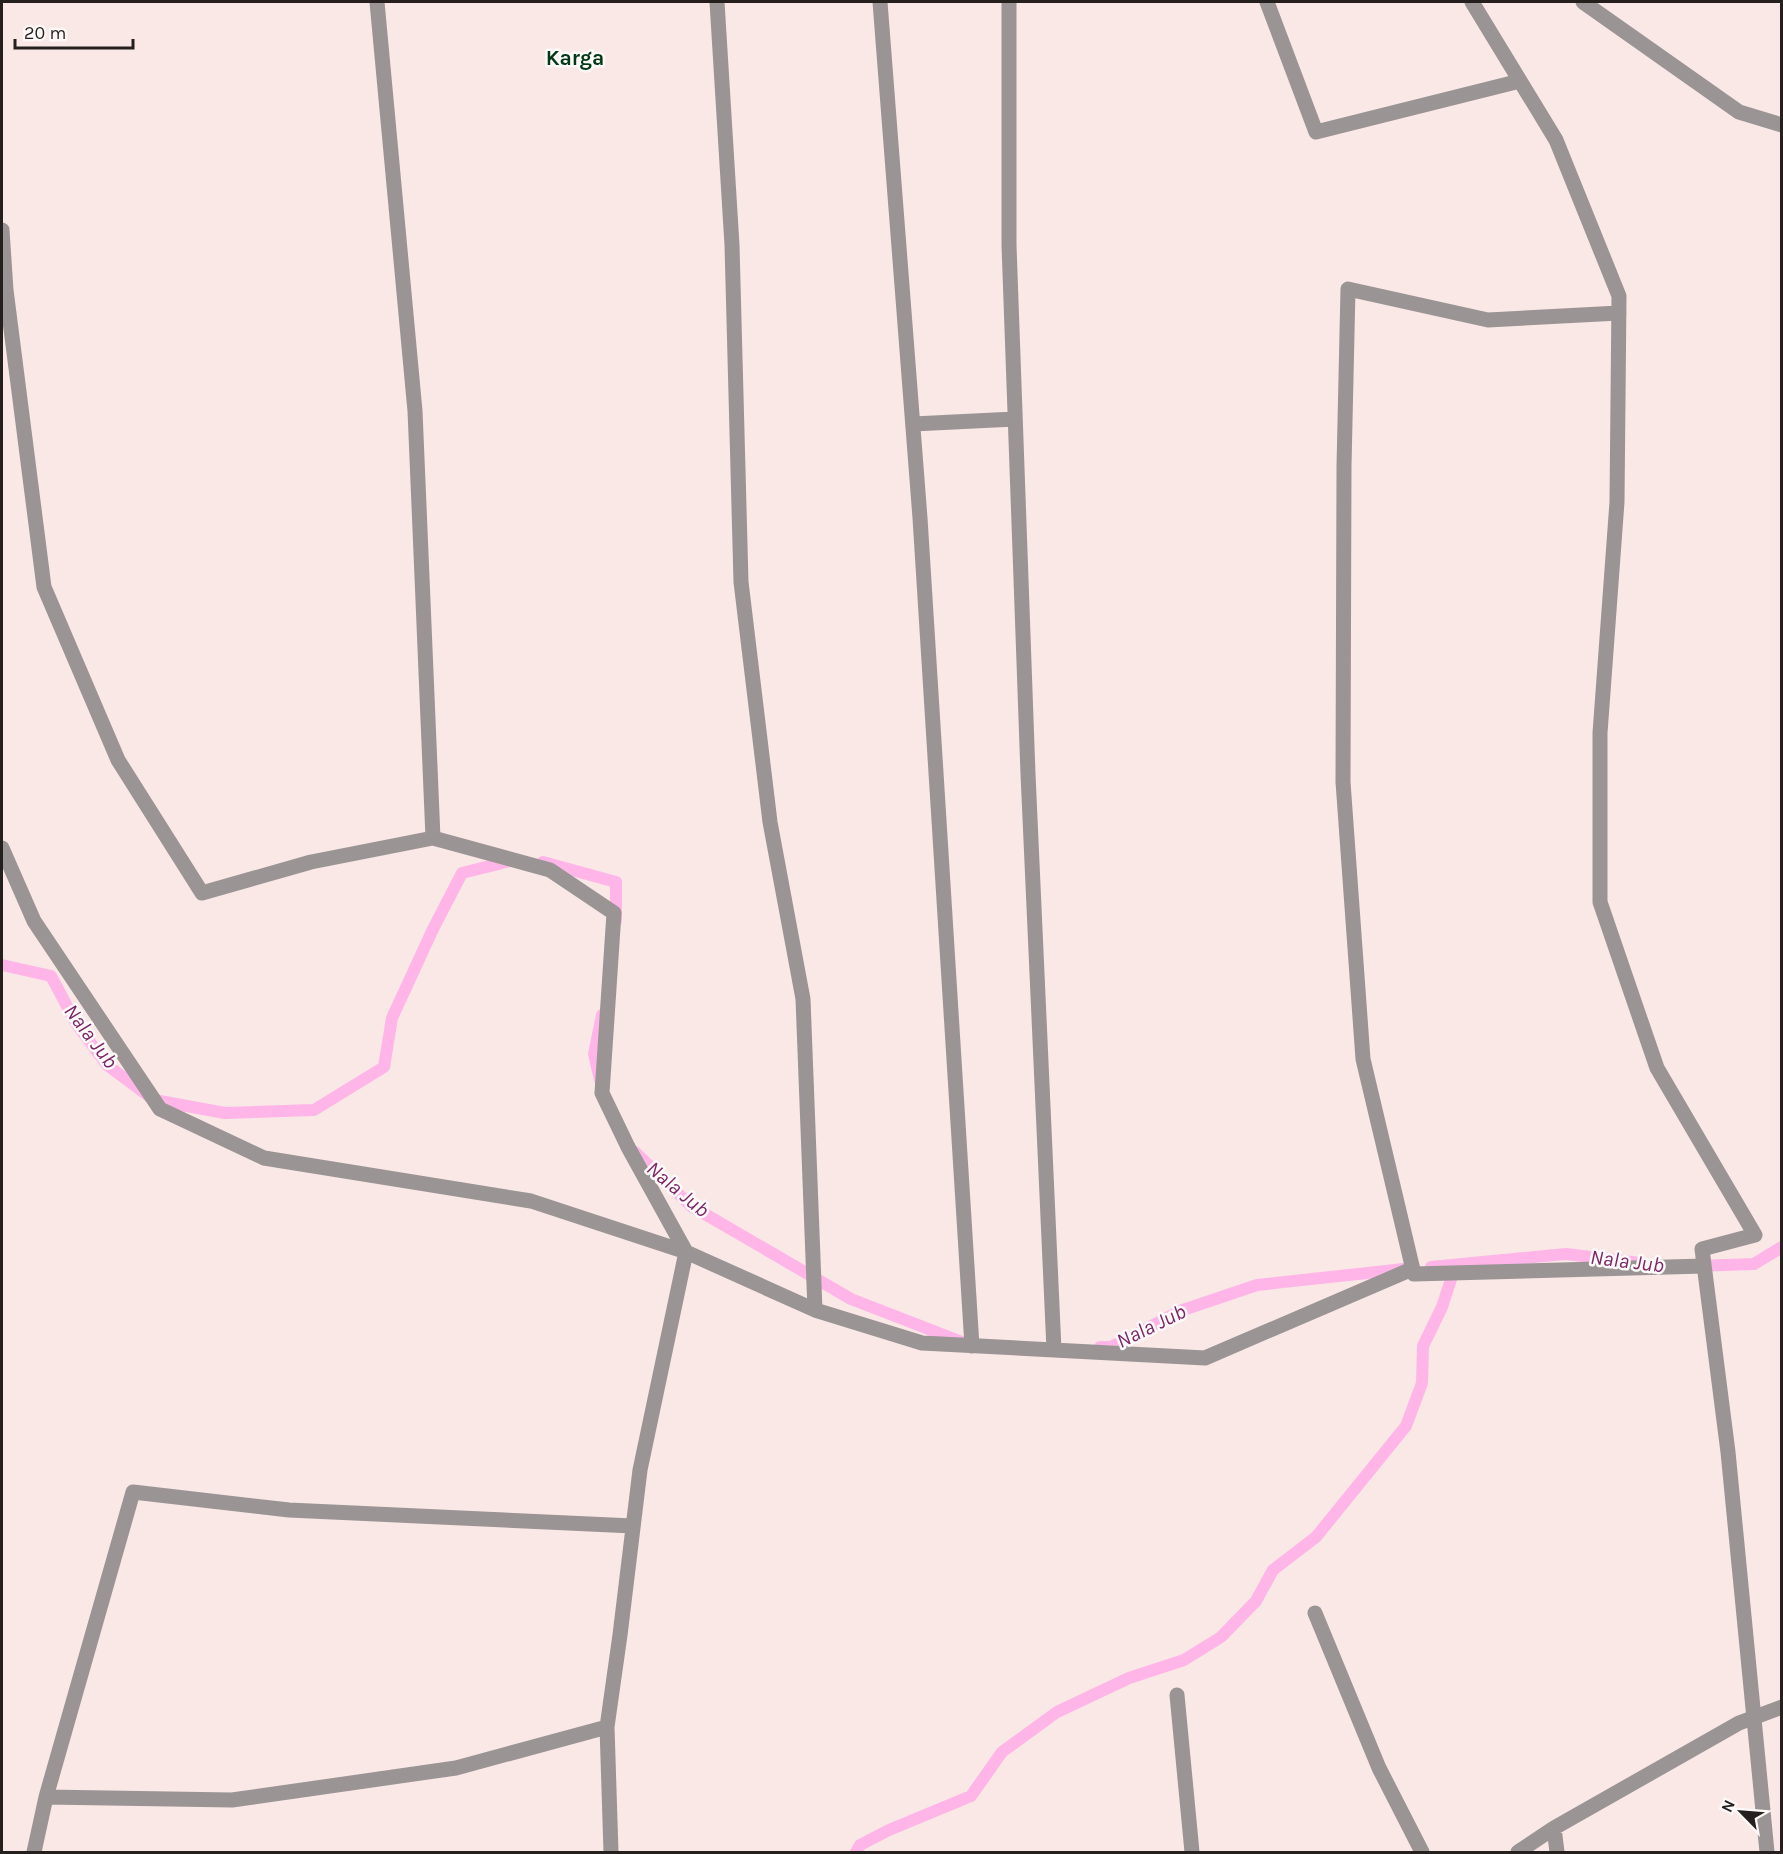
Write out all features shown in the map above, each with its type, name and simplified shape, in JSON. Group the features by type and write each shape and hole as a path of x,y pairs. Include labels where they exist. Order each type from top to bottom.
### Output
{"street":[{"path":"377,2 415,411 433,838"},
{"path":"717,2 732,245 741,582 770,822 803,999 815,1310"},
{"path":"880,2 920,518 972,1346"},
{"path":"1009,2 1009,245 1028,786 1054,1350"},
{"path":"1267,2 1316,132 1520,81"},
{"path":"1472,2 1556,140 1620,296 1617,502 1600,733 1600,902 1658,1068 1755,1235 1702,1250 1728,1452 1767,1852"},
{"path":"1583,2 1739,112 1782,125"},
{"path":"2,230 6,290 44,587 118,760 202,893 311,862 433,838 550,870 614,913 602,1093 628,1147 686,1252 640,1470 607,1727 611,1852"},
{"path":"1619,313 1488,320 1348,290 1344,466 1344,794 1363,1059 1414,1274 1704,1266"},
{"path":"913,424 1015,419"},
{"path":"2,848 34,921 160,1109 264,1158 531,1201 686,1252 815,1310 922,1343 1205,1358 1412,1269"},
{"path":"34,1852 46,1797 133,1492 289,1510 633,1526"},
{"path":"1315,1613 1379,1768 1422,1852"},
{"path":"1177,1695 1192,1852"},
{"path":"1518,1852 1554,1828 1738,1723 1782,1707"},
{"path":"46,1797 232,1800 456,1768 607,1727"},
{"path":"1554,1828 1557,1852"}],"waterway":[{"name":"Nala Jub","path":"2,965 51,976 76,1023 107,1065 154,1100 225,1113 314,1110 384,1067 392,1018 462,873 514,860"},
{"name":"Nala Jub","path":"543,862 616,882 616,921"},
{"name":"Nala Jub","path":"600,1080 594,1054 602,1015"},
{"name":"Nala Jub","path":"635,1152 691,1206 851,1299 962,1342"},
{"name":"Nala Jub","path":"1696,1266 1754,1264 1782,1247"},
{"name":"Nala Jub","path":"1431,1267 1566,1254 1640,1263"},
{"path":"856,1852 860,1845 889,1830 971,1796 1002,1752 1057,1712 1129,1678 1184,1660 1221,1637 1256,1601 1273,1570 1316,1537 1406,1426 1422,1383 1423,1346 1442,1307 1455,1267"},
{"name":"Nala Jub","path":"1100,1347 1111,1347 1180,1311 1257,1285 1404,1269"}],"district":[{"name":"Karga","path":"575,58"}]}
